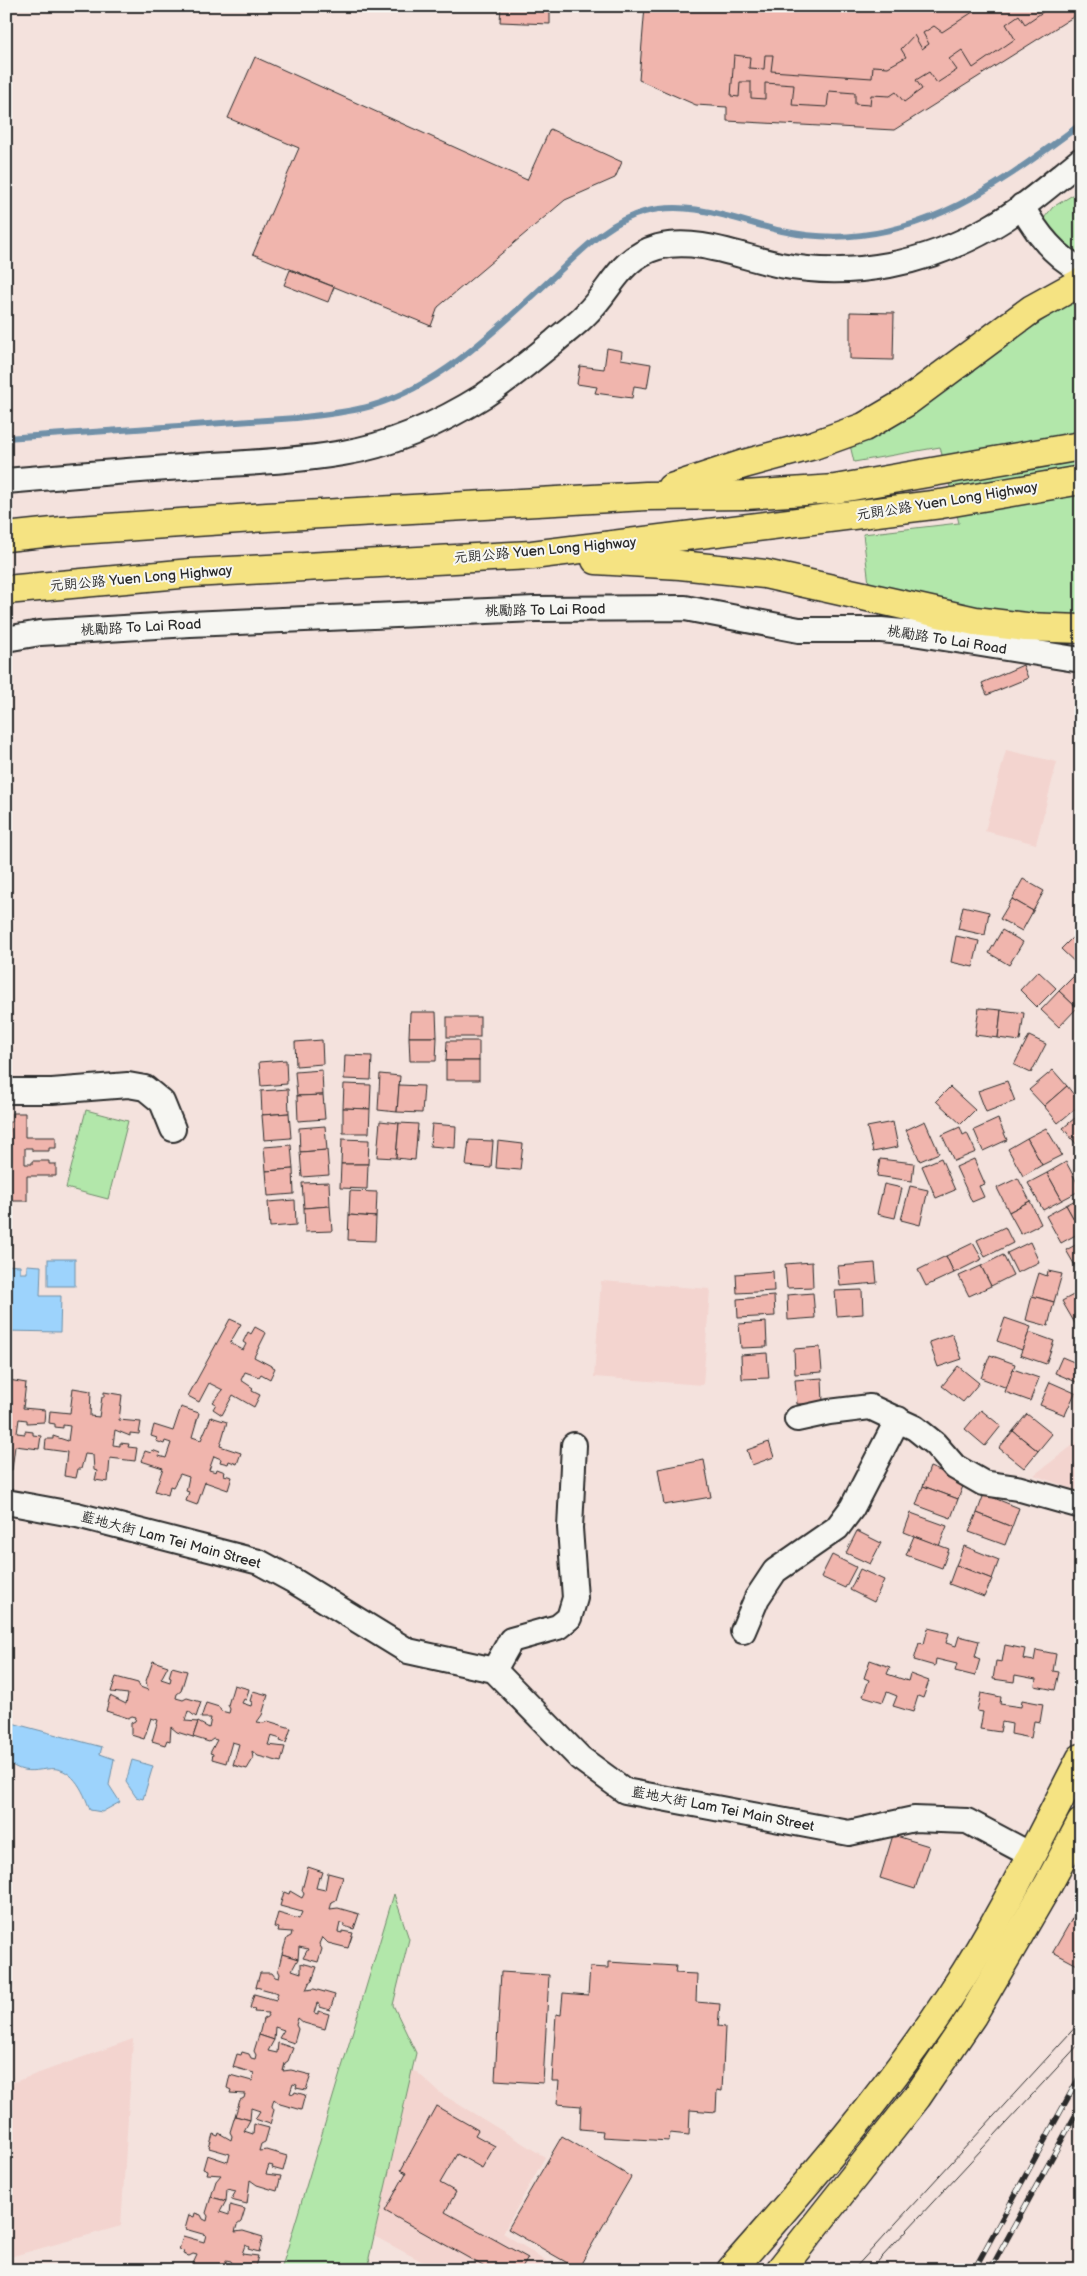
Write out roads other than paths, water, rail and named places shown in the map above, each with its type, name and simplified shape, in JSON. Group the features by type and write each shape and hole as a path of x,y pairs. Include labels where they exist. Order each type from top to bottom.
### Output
{"main road":[{"path":"646,496 814,445 864,427 905,403 1032,308 1081,282"},
{"path":"6,537 63,531 267,517 646,496 746,495 835,489 933,470 1081,446"},
{"name":"元朗公路 Yuen Long Highway","path":"6,590 191,572 532,554 941,504 1081,480"},
{"path":"532,554 680,565 765,574 975,622 1026,627 1081,629"},
{"path":"731,2270 829,2158 888,2084 953,1992 1031,1854 1081,1758"},
{"path":"780,2270 917,2097 972,2016 1048,1885 1081,1823"}],"street":[{"path":"6,481 295,459 346,453 398,438 439,421 485,395 529,362 585,316 600,300 622,267 637,255 681,243 708,247 783,266 846,270 882,268 921,258 991,227 1022,206 1081,160"},
{"path":"1022,206 1042,238 1057,254 1081,270"},
{"name":"桃勵路 To Lai Road","path":"6,639 40,633 200,624 535,609 685,608 798,630 881,630 913,633 1081,660"},
{"path":"6,1091 52,1091 128,1085 145,1088 162,1102 173,1129"},
{"path":"797,1420 828,1412 870,1407 915,1428 935,1444 955,1467 983,1483 1017,1488 1081,1506"},
{"path":"742,1632 757,1598 775,1571 837,1528 852,1508 898,1419"},
{"path":"494,1670 511,1640 558,1627 569,1618 575,1598 570,1528 574,1445"},
{"name":"藍地大街 Lam Tei Main Street","path":"6,1502 77,1515 259,1562 294,1581 408,1651 494,1670 580,1758 626,1791 850,1832 914,1819 968,1821 1031,1854"}],"water":[{"path":"48,1259 75,1259 75,1286 48,1286"},
{"path":"6,1265 20,1266 20,1273 27,1273 27,1265 41,1266 40,1296 61,1296 60,1332 6,1331"},
{"path":"12,1723 102,1747 100,1754 114,1759 109,1785 120,1802 102,1812 90,1810 80,1787 70,1775 56,1769 28,1771 10,1764 6,1743"},
{"path":"132,1760 153,1766 143,1799 136,1797 126,1782"}],"waterway":[{"path":"6,438 296,418 343,412 371,406 397,397 445,370 510,317 583,249 605,231 630,217 644,212 679,208 714,213 782,231 825,237 866,235 905,226 942,212 978,194 1013,173 1081,124"}],"tram line":[{"path":"853,2270 1081,2021"},
{"path":"870,2270 1081,2042"}],"railway":[{"path":"974,2270 1081,2074"},
{"path":"990,2270 1081,2105"}]}
